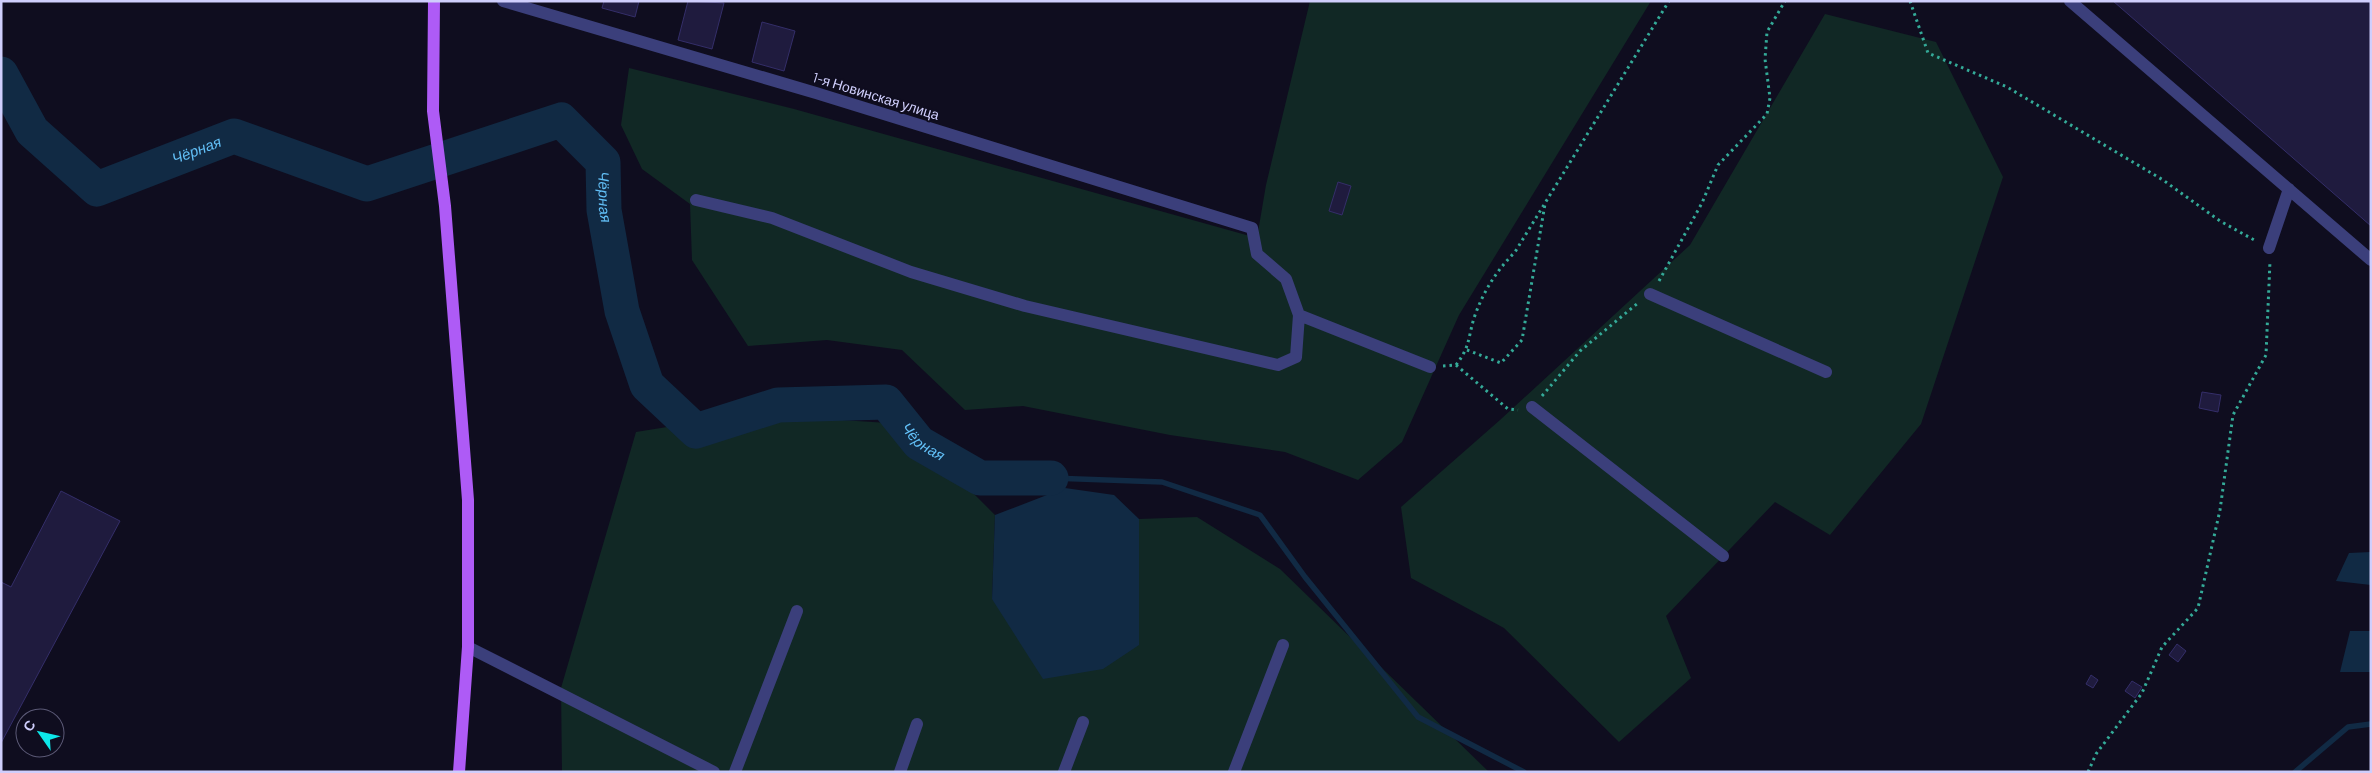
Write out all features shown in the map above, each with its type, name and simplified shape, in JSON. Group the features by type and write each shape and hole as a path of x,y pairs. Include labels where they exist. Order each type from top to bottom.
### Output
{"main road":[{"path":"434,1 433,111 445,206 468,500 468,647 458,772"}],"street":[{"name":"1-я Новинская улица","path":"503,1 816,93 1252,228 1257,254 1286,279 1299,315"},
{"path":"2070,1 2371,260"},
{"path":"2269,248 2289,189"},
{"path":"696,200 772,218 911,272 1025,306 1278,365 1296,357 1299,315 1430,368"},
{"path":"1650,294 1826,372"},
{"path":"1532,407 1723,556"},
{"path":"736,772 797,611"},
{"path":"1234,772 1283,645"},
{"path":"468,647 714,772"},
{"path":"1064,772 1083,722"},
{"path":"900,772 917,724"}],"path":[{"path":"1456,365 1467,350 1474,319 1484,292 1498,269 1515,252 1669,1"},
{"path":"1430,368 1456,365 1508,409 1528,411 1580,350 1650,294 1702,203 1718,165 1768,114 1770,98 1765,58 1767,32 1785,1"},
{"path":"1910,1 1928,53 2007,86 2162,180 2220,221 2269,248 2266,354 2233,414 2220,510 2198,608 2162,648 2142,692 2096,754 2088,772"},
{"path":"1467,350 1501,363 1522,340 1546,201"}],"green space":[{"path":"1310,1 1651,1 1459,315 1402,442 1358,480 1285,452 1170,435 1023,406 965,410 902,350 827,340 748,346 692,260 690,204 642,169 621,125 629,68 794,109 1257,238 1266,185"},
{"path":"1825,14 1936,42 2003,177 1921,424 1830,535 1775,502 1666,616 1691,678 1619,742 1504,628 1411,578 1401,507 1500,420 1690,245"},
{"path":"748,414 904,424 995,515 992,599 1139,645 1139,519 1197,517 1280,569 1489,772 562,772 561,688 636,432"}],"water":[{"path":"1065,488 1114,495 1139,519 1139,645 1103,669 1043,679 992,599 995,515"},
{"path":"2371,552 2371,585 2336,581 2349,553"},
{"path":"2350,631 2371,631 2371,672 2340,672"}],"building":[{"path":"604,1 639,1 635,17 602,8"},
{"path":"688,1 724,3 712,49 678,40"},
{"path":"2113,1 2371,1 2371,226"},
{"path":"762,22 795,31 784,71 752,62"},
{"path":"1338,182 1351,186 1342,215 1329,211"},
{"path":"2202,392 2221,395 2218,412 2199,408"},
{"path":"61,491 120,521 20,708 15,708 15,717 1,743 1,582 11,587"},
{"path":"2177,644 2186,651 2178,662 2169,655"},
{"path":"2091,675 2098,680 2093,688 2086,684"},
{"path":"2132,681 2142,687 2135,698 2125,691"}],"waterway":[{"name":"Чёрная","path":"1,74 32,131 97,189 234,136 367,184 561,120 603,162 604,210 622,311 647,385 696,431 778,405 886,402 919,443 980,478 1051,478"},
{"path":"1051,478 1162,482 1260,515 1305,577 1418,717 1524,772"},
{"path":"2295,772 2348,727 2371,724"}]}
